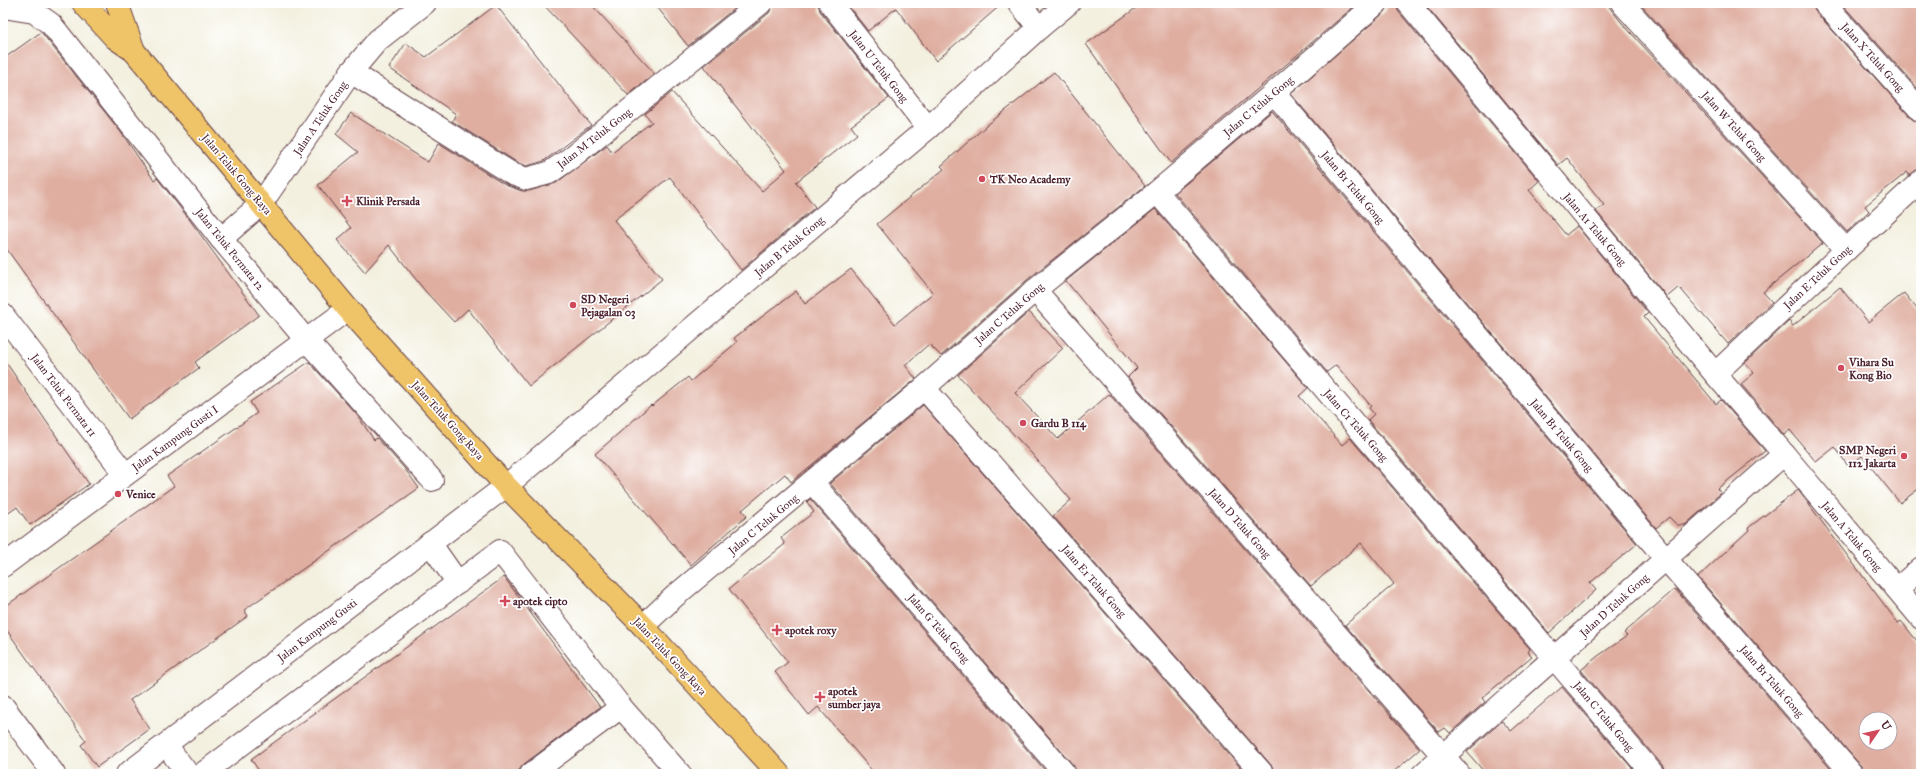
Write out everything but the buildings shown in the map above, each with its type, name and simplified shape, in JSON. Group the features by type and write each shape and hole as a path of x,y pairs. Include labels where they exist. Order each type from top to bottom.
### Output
{"main road":[{"name":"Jalan Teluk Gong Raya","path":"82,3 115,38 134,51 348,309 506,486 644,626 776,773"},
{"name":"Jalan Teluk Gong Raya","path":"117,3 134,51"}],"street":[{"name":"Jalan A Teluk Gong","path":"221,239 261,204 351,72 378,40 425,3"},
{"name":"Jalan M Teluk Gong","path":"351,72 512,174 526,179 549,173 572,157 761,3"},
{"name":"Jalan U Teluk Gong","path":"830,3 928,128"},
{"path":"1019,3 1039,28"},
{"name":"Jalan B Teluk Gong","path":"506,486 928,128 1069,3"},
{"name":"Jalan C Teluk Gong","path":"644,626 675,596 924,388 1035,290 1157,192 1377,3"},
{"name":"Jalan A1 Teluk Gong","path":"1408,3 1714,374 1784,454"},
{"name":"Jalan W Teluk Gong","path":"1622,3 1846,250"},
{"name":"Jalan X Teluk Gong","path":"1824,3 1921,111"},
{"name":"Jalan Teluk Permata 12","path":"3,7 34,12 51,24 221,239 307,341 432,480"},
{"name":"Jalan B1 Teluk Gong","path":"1274,93 1666,559 1852,774"},
{"name":"Jalan E Teluk Gong","path":"1714,374 1921,181"},
{"name":"Jalan C1 Teluk Gong","path":"1157,192 1555,658"},
{"name":"Jalan D Teluk Gong","path":"1035,290 1445,756 1458,774"},
{"name":"Jalan Kampung Gusti I","path":"3,566 348,309"},
{"name":"Jalan Teluk Permata 11","path":"3,315 125,474"},
{"name":"Jalan E1 Teluk Gong","path":"924,388 1263,774"},
{"name":"Jalan A Teluk Gong","path":"1784,454 1921,618"},
{"name":"Jalan D Teluk Gong","path":"1423,774 1784,454"},
{"name":"Jalan G Teluk Gong","path":"812,482 1065,774"},
{"name":"Jalan Kampung Gusti","path":"127,774 506,486"},
{"path":"430,543 458,583"},
{"path":"202,774 500,551 622,707 680,774"},
{"path":"1897,589 1921,568"},
{"name":"Jalan C Teluk Gong","path":"1555,658 1653,774"},
{"path":"3,706 54,774"},
{"path":"531,774 622,707"},
{"path":"166,745 188,774"}],"place":[{"name":"TK Neo Academy","path":"982,179"},
{"name":"Klinik Persada","path":"347,201"},
{"name":"SD Negeri Pejagalan 03","path":"573,305"},
{"name":"Vihara Su Kong Bio","path":"1841,368"},
{"name":"Gardu B 114","path":"1023,423"},
{"name":"SMP Negeri 112 Jakarta","path":"1904,456"},
{"name":"Venice","path":"118,494"},
{"name":"apotek cipto","path":"505,601"},
{"name":"apotek roxy","path":"777,630"},
{"name":"apotek sumber jaya","path":"820,697"}]}
